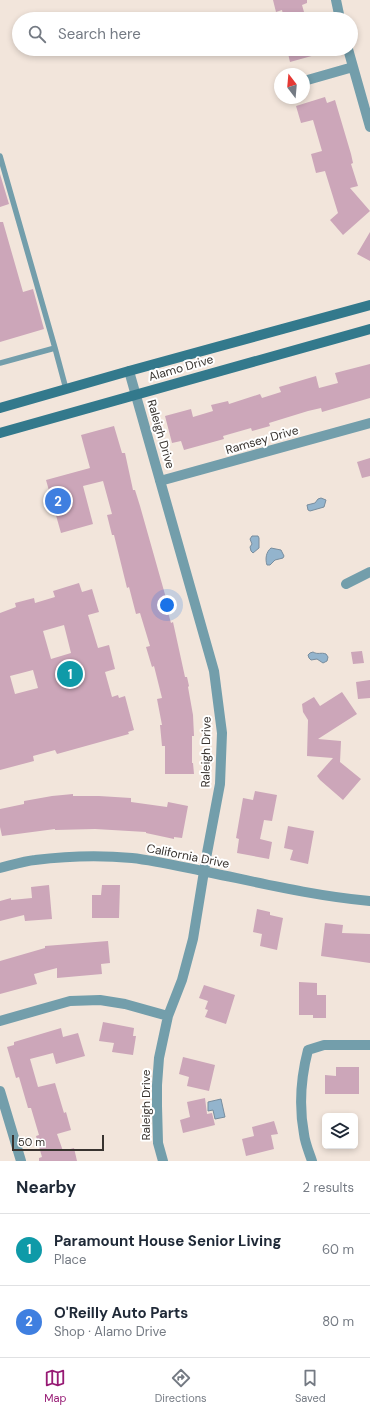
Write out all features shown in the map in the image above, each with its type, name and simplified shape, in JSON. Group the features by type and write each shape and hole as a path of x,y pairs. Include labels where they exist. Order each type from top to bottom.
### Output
{"main road":[{"name":"Alamo Drive","path":"0,408 370,305"},
{"name":"Alamo Drive","path":"0,433 370,329"}],"street":[{"path":"336,0 339,12"},
{"path":"350,56 370,127"},
{"path":"310,79 353,67"},
{"name":"Raleigh Drive","path":"129,371 210,656 218,692 222,733 220,784 193,939 182,980 168,1016 159,1058 157,1085 158,1143 163,1161"},
{"name":"Ramsey Drive","path":"160,481 370,423"},
{"path":"346,584 370,572"},
{"name":"California Drive","path":"0,868 34,860 102,856 146,860 304,893 370,901"},
{"path":"0,1021 70,1001 100,1000 125,1004 168,1016"},
{"path":"312,1161 304,1134 302,1109 304,1067 308,1050 324,1044 370,1045"},
{"path":"0,1091 21,1161"}],"lane":[{"path":"0,156 66,389"},
{"path":"0,363 55,348"}],"water":[{"path":"321,498 326,500 324,507 310,511 308,510 307,505 315,503"},
{"path":"252,536 258,536 259,538 259,548 253,553 250,547 252,544 250,539"},
{"path":"271,548 281,550 284,556 283,558 275,560 270,565 267,565 266,556"},
{"path":"313,652 326,654 328,657 327,661 323,663 317,659 311,660 308,655"},
{"path":"221,1099 225,1117 215,1119 213,1110 208,1111 208,1102"}],"building":[{"path":"273,0 307,0 307,3 302,5 304,12 282,12 282,10 276,12"},
{"path":"289,56 312,56 290,62"},
{"path":"325,97 327,103 335,100 351,154 353,163 351,164 358,186 350,188 370,211 343,235 330,220 338,213 325,171 316,173 311,154 322,151 313,120 301,123 296,106 310,104 310,102"},
{"path":"0,174 9,204 0,207"},
{"path":"0,222 3,222 23,292 33,289 44,329 0,342"},
{"path":"370,232 370,261 357,254"},
{"path":"370,364 370,398 322,412 321,408 308,411 269,423 270,426 252,431 251,428 223,436 224,439 184,450 181,441 172,443 165,416 191,409 193,417 213,411 211,405 228,401 229,404 260,394 262,398 281,392 279,387 316,376 319,388 338,383 335,373"},
{"path":"114,426 122,453 125,453 133,490 135,490 140,506 166,598 164,598 171,623 173,622 185,677 187,677 193,715 194,736 192,736 192,763 194,774 165,774 165,746 162,746 160,725 162,725 157,699 162,698 154,666 152,667 146,647 150,646 140,613 136,614 129,587 127,588 114,535 112,535 107,515 112,514 103,481 83,486 93,524 61,533 46,480 90,468 81,435"},
{"path":"370,458 370,476 362,478 357,462"},
{"path":"79,583 82,592 92,589 99,612 88,615 98,648 109,645 115,669 105,672 112,697 118,695 119,698 125,696 134,730 128,732 129,734 57,754 55,750 33,756 34,761 0,770 0,613 16,607 15,603 34,598 35,603 55,597 53,591","holes":["64,625 71,653 51,659 43,631","33,670 38,688 15,694 10,676"]},
{"path":"362,651 364,663 353,664 351,652"},
{"path":"370,680 370,698 358,699 356,682"},
{"path":"342,692 357,714 318,739 341,741 340,762 361,779 343,800 317,776 333,758 307,756 308,720 303,712 302,704 314,697 320,706"},
{"path":"255,791 277,795 272,821 264,820 260,839 272,842 269,859 237,853 239,839 236,838 243,798 253,800"},
{"path":"73,794 73,796 131,798 131,802 167,807 168,802 188,806 182,838 174,837 174,839 146,832 95,829 55,829 2,836 0,827 0,809 24,804 24,801"},
{"path":"288,826 314,831 308,864 290,860 293,850 284,848"},
{"path":"49,885 52,919 25,921 24,915 0,921 0,901 11,898 11,900 32,898 31,887"},
{"path":"102,885 120,885 119,918 92,918 92,895 101,895"},
{"path":"257,909 270,912 270,915 283,918 277,950 260,946 262,934 253,932"},
{"path":"325,923 343,925 342,933 370,934 370,963 321,956"},
{"path":"108,941 110,963 101,964 102,974 57,978 57,968 34,974 37,984 0,994 0,961 45,948 45,946"},
{"path":"299,982 317,983 317,995 326,995 326,1018 313,1018 313,1015 299,1015"},
{"path":"204,985 235,995 226,1024 205,1017 208,1010 205,1009 208,1001 199,998"},
{"path":"103,1022 134,1028 133,1036 136,1036 133,1055 112,1052 114,1043 99,1041"},
{"path":"61,1028 63,1037 78,1033 85,1056 56,1064 53,1053 30,1059 38,1087 55,1083 71,1130 57,1134 63,1151 74,1148 77,1161 39,1161 39,1158 42,1157 36,1136 39,1135 31,1108 28,1108 19,1077 16,1078 7,1047 14,1045 14,1042"},
{"path":"183,1057 215,1065 209,1091 187,1086 189,1077 179,1074"},
{"path":"336,1067 359,1067 359,1094 325,1094 325,1075 336,1076"},
{"path":"205,1098 207,1114 212,1113 215,1125 183,1133 180,1120 190,1117 187,1102"},
{"path":"274,1121 278,1134 271,1135 274,1149 246,1156 242,1139 254,1136 252,1127"}],"place":[{"name":"O'Reilly Auto Parts","path":"58,501"},
{"name":"Paramount House Senior Living","path":"70,674"}]}
